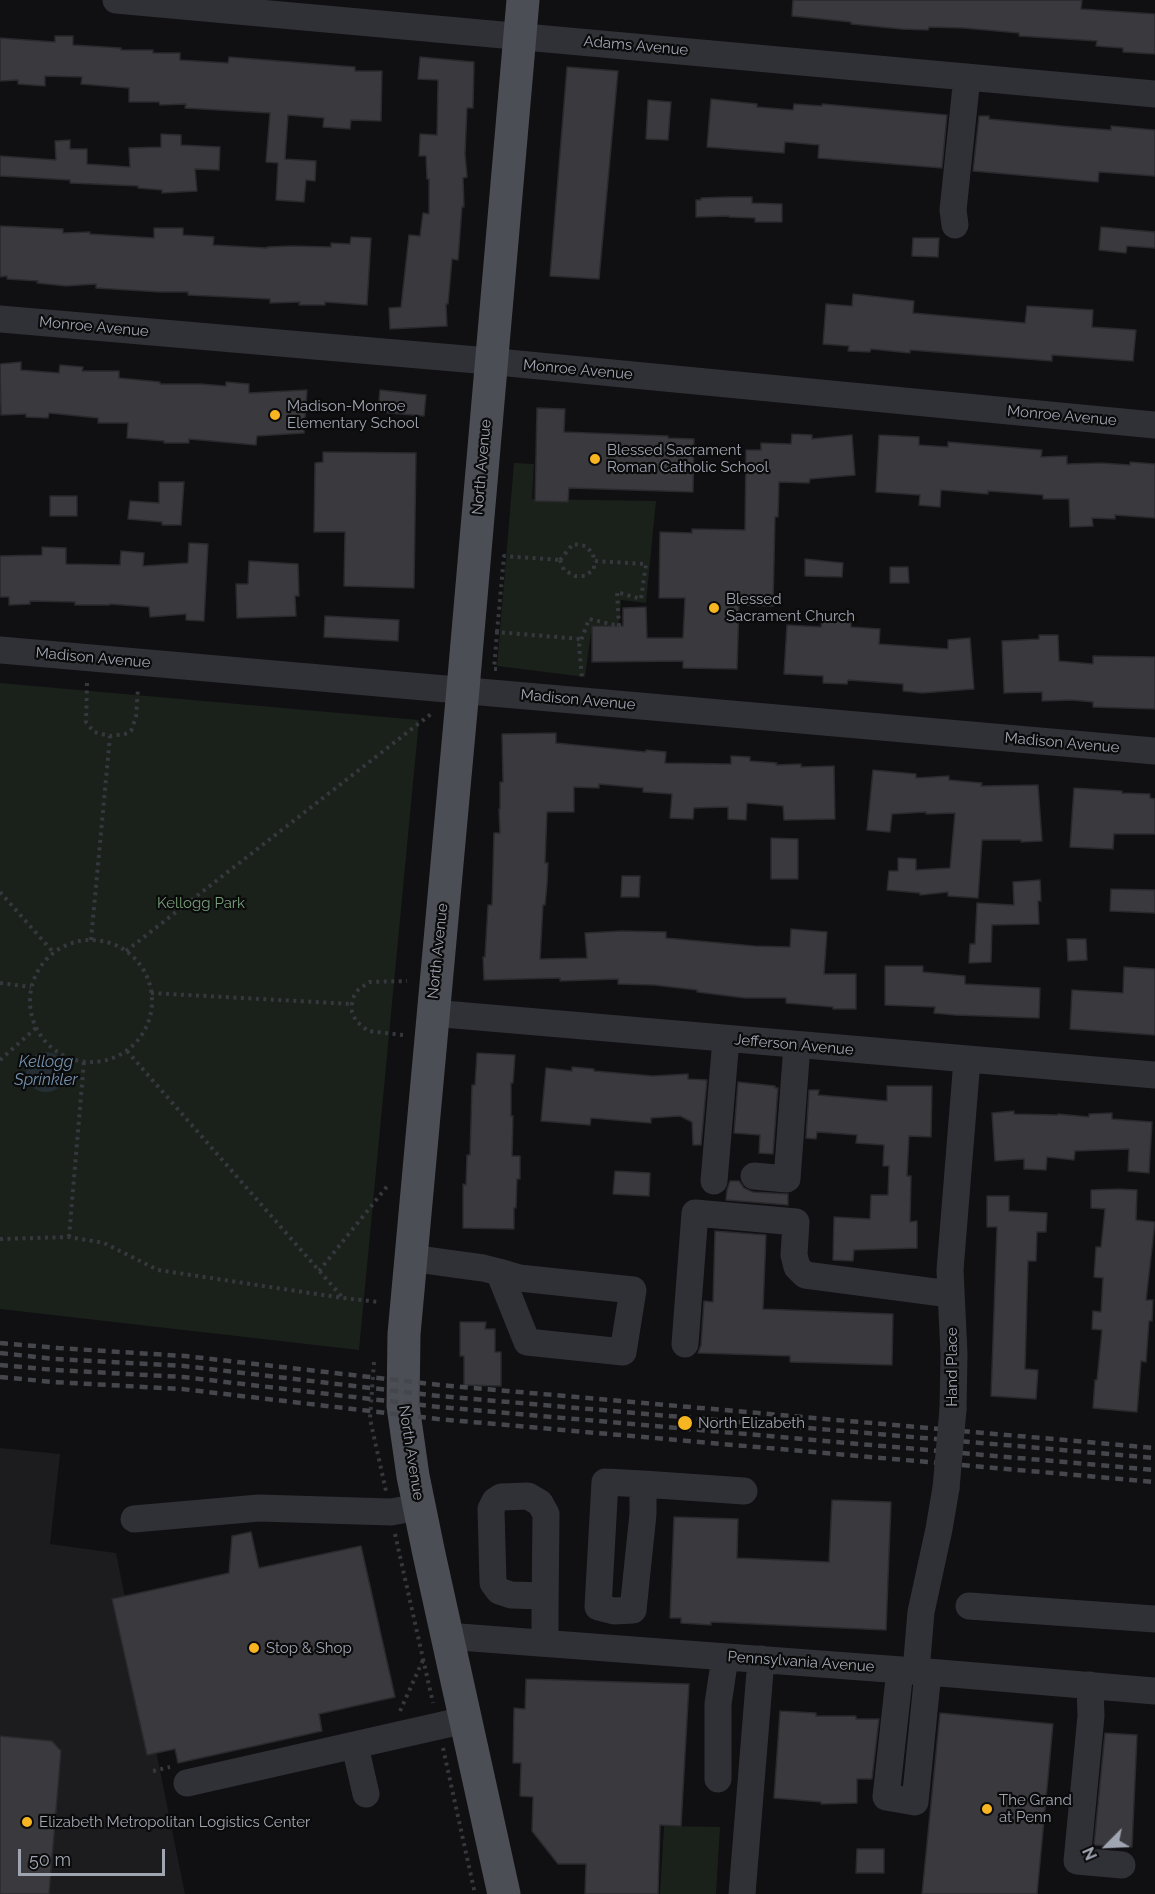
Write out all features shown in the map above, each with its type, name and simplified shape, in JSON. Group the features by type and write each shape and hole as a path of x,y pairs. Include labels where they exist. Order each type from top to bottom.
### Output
{"main road":[{"name":"North Avenue","path":"504,1894 419,1507 403,1406 404,1334 410,1258 463,690 523,0"}],"street":[{"name":"Adams Avenue","path":"116,0 1155,94"},
{"path":"955,225 954,210 967,77"},
{"name":"Monroe Avenue","path":"0,319 491,361 1155,425"},
{"name":"Madison Avenue","path":"0,650 1155,751"},
{"name":"Jefferson Avenue","path":"432,1013 1155,1075"},
{"path":"714,1181 726,1039"},
{"path":"754,1176 787,1179 798,1045"},
{"name":"Hand Place","path":"915,1671 921,1612 946,1488 953,1409 954,1354 950,1270 967,1060"},
{"path":"685,1344 695,1213 796,1222 794,1255 797,1267 805,1275 950,1294"},
{"path":"410,1258 483,1268 499,1272 519,1278 633,1290 622,1352 527,1342 499,1272"},
{"path":"643,1484 643,1514 633,1610 614,1611 598,1607 605,1482 643,1484 744,1491"},
{"path":"134,1519 259,1508 390,1512 419,1507"},
{"path":"544,1643 545,1596"},
{"path":"969,1605 1155,1619"},
{"path":"610,1648 614,1611"},
{"name":"Pennsylvania Avenue","path":"446,1636 1155,1691"},
{"path":"718,1779 717,1704 725,1657"},
{"path":"742,1894 760,1659"},
{"path":"1090,1685 1091,1716 1077,1861 1122,1865"},
{"path":"187,1783 465,1720"},
{"path":"355,1746 366,1794"}],"path":[{"path":"573,544 586,546 593,554 594,569 585,576 575,576 564,570 560,560 573,544"},
{"path":"505,670 494,669 504,556 560,560"},
{"path":"571,677 582,678 579,646 589,619 619,626 617,592 641,599 646,564 594,561"},
{"path":"497,632 581,639"},
{"path":"87,683 86,722 94,732 110,736 130,731 136,717 138,688"},
{"path":"126,951 431,714"},
{"path":"91,939 110,736"},
{"path":"0,892 53,952"},
{"path":"91,939 109,942 126,951 140,965 149,982 152,1001 149,1020 140,1037 127,1051 108,1060 84,1061 67,1057 49,1045 36,1028 30,1008 31,987 39,968 53,952 71,943 91,939"},
{"path":"403,1035 368,1031 356,1021 352,1012 352,1004 358,990 369,982 407,981"},
{"path":"0,983 31,987"},
{"path":"151,993 352,1004"},
{"path":"0,1060 36,1028"},
{"path":"127,1051 343,1298"},
{"path":"69,1237 84,1061"},
{"path":"319,1271 390,1184"},
{"path":"0,1239 69,1237 105,1243 158,1270 379,1302"},
{"path":"400,1711 423,1660"}],"shaded area":[{"path":"0,1448 60,1454 50,1544 116,1553 185,1894 0,1894"}],"green space":[{"path":"514,463 534,464 532,499 656,501 646,603 621,600 619,626 592,625 585,677 497,666"},
{"name":"Kellogg Park","path":"0,683 419,720 359,1350 0,1309"},
{"path":"664,1826 720,1827 716,1894 660,1894"}],"water":[{"name":"Kellogg Sprinkler","path":"46,1052 54,1053 60,1058 65,1064 65,1080 60,1086 54,1091 46,1092 38,1091 32,1086 27,1080 26,1072 27,1064 32,1058 38,1053"}],"building":[{"path":"793,0 1082,0 1081,9 1155,14 1155,54 1123,52 1123,48 1096,46 1097,41 1019,36 1019,33 963,28 901,29 792,16"},
{"path":"55,36 73,36 73,45 121,48 121,50 153,50 153,53 180,53 180,60 228,63 229,57 355,67 355,71 382,71 381,121 351,120 350,129 323,127 324,118 288,115 285,159 316,161 315,181 306,180 304,202 276,200 278,163 266,162 270,113 185,108 186,104 160,105 159,102 129,102 129,88 81,84 82,77 45,76 45,86 18,84 18,80 0,81 0,38 55,42"},
{"path":"420,57 474,62 473,108 467,108 465,154 467,177 463,178 464,207 462,207 458,260 452,259 448,304 446,304 447,326 390,329 389,308 401,307 409,235 420,236 423,213 429,214 429,179 427,179 426,156 419,156 420,134 437,135 438,80 418,79"},
{"path":"567,67 618,71 599,279 550,276"},
{"path":"711,99 757,104 757,107 793,110 794,104 822,106 822,104 947,115 942,168 818,158 819,145 785,142 784,153 707,147"},
{"path":"648,100 671,102 668,140 646,139"},
{"path":"979,116 989,116 989,119 1072,127 1111,130 1111,126 1155,130 1155,176 1099,172 1098,182 973,171"},
{"path":"161,134 181,135 181,145 220,147 219,170 195,169 197,191 162,193 162,190 138,188 138,186 70,183 70,180 0,176 0,156 56,160 55,141 70,140 70,149 87,149 87,164 130,167 129,148 161,147"},
{"path":"752,197 752,203 782,204 782,222 755,222 755,218 729,216 696,217 696,200"},
{"path":"0,226 63,229 63,233 90,232 90,234 154,238 154,228 183,228 183,235 214,237 213,245 267,248 331,247 331,243 350,244 351,237 371,238 367,305 325,302 325,305 299,305 300,302 270,303 270,299 188,295 188,292 96,288 96,284 66,286 7,279 7,276 0,277"},
{"path":"1101,227 1155,232 1155,248 1127,246 1126,253 1099,250"},
{"path":"913,238 939,238 938,257 912,256"},
{"path":"853,294 914,301 913,313 1025,323 1027,306 1093,310 1092,327 1136,330 1133,361 1052,355 1052,361 910,350 910,353 871,349 870,352 848,351 849,346 823,344 826,304 852,306"},
{"path":"21,362 21,370 59,373 60,365 83,367 82,371 119,371 119,378 160,382 160,384 226,386 226,382 249,384 249,393 307,390 304,433 257,436 256,445 189,439 189,443 164,443 164,441 127,438 128,423 98,423 98,418 49,413 48,418 26,417 26,414 1,415 0,364"},
{"path":"380,390 426,395 424,416 378,412"},
{"path":"537,408 565,409 564,432 694,439 693,492 569,488 568,502 535,501"},
{"path":"792,434 812,435 812,439 852,435 855,475 810,479 809,483 779,482 778,517 775,517 773,606 739,605 737,669 683,668 683,661 592,662 592,626 623,626 623,608 646,607 647,638 683,638 685,598 659,598 660,532 692,533 692,529 745,530 746,450 761,450 761,443 791,444"},
{"path":"879,435 919,437 919,445 948,447 948,442 1042,450 1041,457 1067,456 1067,464 1130,465 1130,462 1155,464 1155,518 1115,515 1115,519 1092,518 1093,526 1070,527 1069,499 1043,499 1043,495 988,491 988,494 941,490 940,507 919,505 920,495 876,492"},
{"path":"323,452 416,453 414,588 344,586 345,532 314,532 315,463 323,462"},
{"path":"159,482 184,482 181,525 162,525 162,522 128,519 130,501 159,503"},
{"path":"50,496 77,496 77,516 50,516"},
{"path":"189,543 208,544 204,621 186,620 186,614 150,617 149,607 30,601 30,604 9,605 9,597 0,597 0,556 42,555 42,547 66,548 66,564 120,565 121,551 144,553 143,566 188,563"},
{"path":"805,559 843,563 842,577 805,576"},
{"path":"249,561 298,564 299,596 295,596 296,616 237,618 236,584 248,584"},
{"path":"890,567 908,567 909,583 890,583"},
{"path":"325,616 399,620 398,641 324,637"},
{"path":"822,616 851,617 851,627 880,629 879,644 948,649 948,640 970,638 974,689 922,693 903,691 903,684 848,680 847,684 823,683 823,676 784,674 787,625 821,627"},
{"path":"1039,635 1058,635 1059,661 1093,664 1093,656 1155,657 1155,709 1093,707 1093,702 1072,700 1042,701 1042,692 1004,693 1002,641 1039,639"},
{"path":"556,733 556,743 666,752 665,763 731,764 731,756 750,757 750,761 777,763 776,765 834,766 835,819 784,820 783,806 747,803 746,820 728,819 728,807 694,808 693,819 670,818 672,794 643,792 643,788 599,784 599,788 574,787 574,812 547,812 545,863 548,863 547,884 545,905 543,905 540,959 587,958 585,933 666,932 666,938 790,947 791,929 827,932 824,974 856,974 856,1009 833,1009 833,1007 786,1003 786,998 745,998 654,985 618,984 618,979 484,980 483,957 485,957 488,905 492,905 494,833 500,833 500,782 503,782 502,734"},
{"path":"873,770 916,774 916,778 949,776 949,780 982,783 981,786 1038,785 1042,841 982,840 978,898 948,896 948,892 920,895 920,893 887,890 889,871 898,871 898,858 916,859 916,870 950,868 955,813 892,814 890,832 867,830"},
{"path":"1074,788 1150,794 1150,798 1155,799 1155,834 1114,834 1113,849 1070,847"},
{"path":"771,838 798,839 798,879 771,879"},
{"path":"622,876 640,876 639,897 621,897"},
{"path":"1040,880 1039,924 992,925 991,962 969,963 970,944 975,944 977,903 1014,905 1013,882"},
{"path":"1111,889 1155,890 1155,913 1110,911"},
{"path":"1067,939 1086,939 1087,960 1068,961"},
{"path":"885,966 923,966 923,972 965,976 965,984 1040,988 1039,1018 955,1015 934,1013 935,1007 885,1005"},
{"path":"1124,967 1155,969 1155,1035 1070,1029 1072,990 1123,993"},
{"path":"477,1053 515,1055 513,1083 511,1083 512,1156 520,1156 520,1179 517,1179 514,1229 463,1228 463,1184 466,1185 467,1155 470,1155 472,1085 475,1085"},
{"path":"572,1067 653,1076 688,1074 688,1079 707,1080 701,1145 693,1145 692,1122 680,1116 651,1118 651,1123 591,1118 590,1125 541,1121 546,1068 572,1071"},
{"path":"738,1082 778,1088 773,1154 759,1153 760,1135 734,1133"},
{"path":"887,1086 932,1086 931,1137 909,1136 907,1176 911,1176 910,1222 917,1221 917,1248 854,1250 853,1261 833,1260 834,1217 870,1219 871,1195 888,1195 889,1166 883,1166 884,1145 856,1143 857,1135 817,1132 816,1139 806,1138 809,1090 819,1090 818,1095 887,1101"},
{"path":"1014,1111 1014,1114 1089,1117 1089,1114 1112,1113 1112,1119 1152,1122 1149,1173 1128,1171 1129,1149 1075,1151 1074,1160 1047,1157 1046,1170 1024,1169 1024,1159 995,1161 992,1113"},
{"path":"615,1171 650,1173 649,1196 613,1194"},
{"path":"730,1181 739,1181 744,1188 753,1192 788,1194 788,1205 726,1200"},
{"path":"1091,1190 1137,1190 1136,1220 1155,1222 1146,1300 1153,1300 1152,1321 1149,1321 1146,1362 1141,1361 1137,1412 1093,1408 1102,1330 1092,1329 1093,1311 1101,1312 1103,1278 1094,1277 1096,1247 1101,1247 1105,1209 1091,1208"},
{"path":"987,1196 1009,1196 1009,1211 1047,1213 1046,1232 1037,1232 1036,1261 1028,1261 1025,1369 1038,1370 1036,1399 991,1396 997,1227 987,1227"},
{"path":"715,1231 766,1235 763,1309 893,1314 892,1365 790,1362 790,1356 698,1353 701,1345 704,1301 713,1302"},
{"path":"460,1322 486,1322 485,1329 495,1329 495,1352 501,1352 501,1386 464,1385 464,1356 460,1356"},
{"path":"832,1500 891,1502 886,1630 711,1622 711,1625 681,1623 681,1618 670,1618 674,1517 738,1519 737,1558 829,1562"},
{"name":"Stop & Shop","path":"251,1532 259,1568 361,1546 395,1697 319,1714 322,1731 178,1763 175,1749 147,1755 112,1599 229,1573 232,1536"},
{"path":"526,1679 689,1684 681,1826 660,1825 658,1894 585,1894 586,1864 558,1864 532,1831 533,1797 520,1796 521,1763 513,1763 514,1708 525,1709"},
{"path":"780,1711 816,1713 816,1716 856,1716 856,1719 879,1719 872,1779 857,1779 857,1803 821,1804 821,1802 774,1798"},
{"name":"The Grand at Penn","path":"940,1713 1053,1724 1037,1894 922,1894"},
{"path":"1105,1733 1137,1735 1132,1847 1094,1845"},
{"name":"Elizabeth Metropolitan Logistics Center","path":"0,1736 52,1741 61,1751 49,1894 0,1894"},
{"path":"857,1849 884,1849 884,1873 856,1873"}],"railway":[{"path":"0,1343 185,1356 440,1385 1155,1448"},
{"path":"0,1353 55,1359 184,1366 439,1396 1155,1458"},
{"path":"0,1365 183,1377 439,1407 1155,1470"},
{"path":"0,1377 182,1389 438,1419 1155,1482"}],"place":[{"name":"Madison-Monroe Elementary School","path":"275,415"},
{"name":"Blessed Sacrament Roman Catholic School","path":"595,459"},
{"name":"Blessed Sacrament Church","path":"714,608"},
{"name":"North Elizabeth","path":"685,1423"},
{"name":"Stop & Shop","path":"254,1648"},
{"name":"The Grand at Penn","path":"987,1809"},
{"name":"Elizabeth Metropolitan Logistics Center","path":"27,1822"}]}
